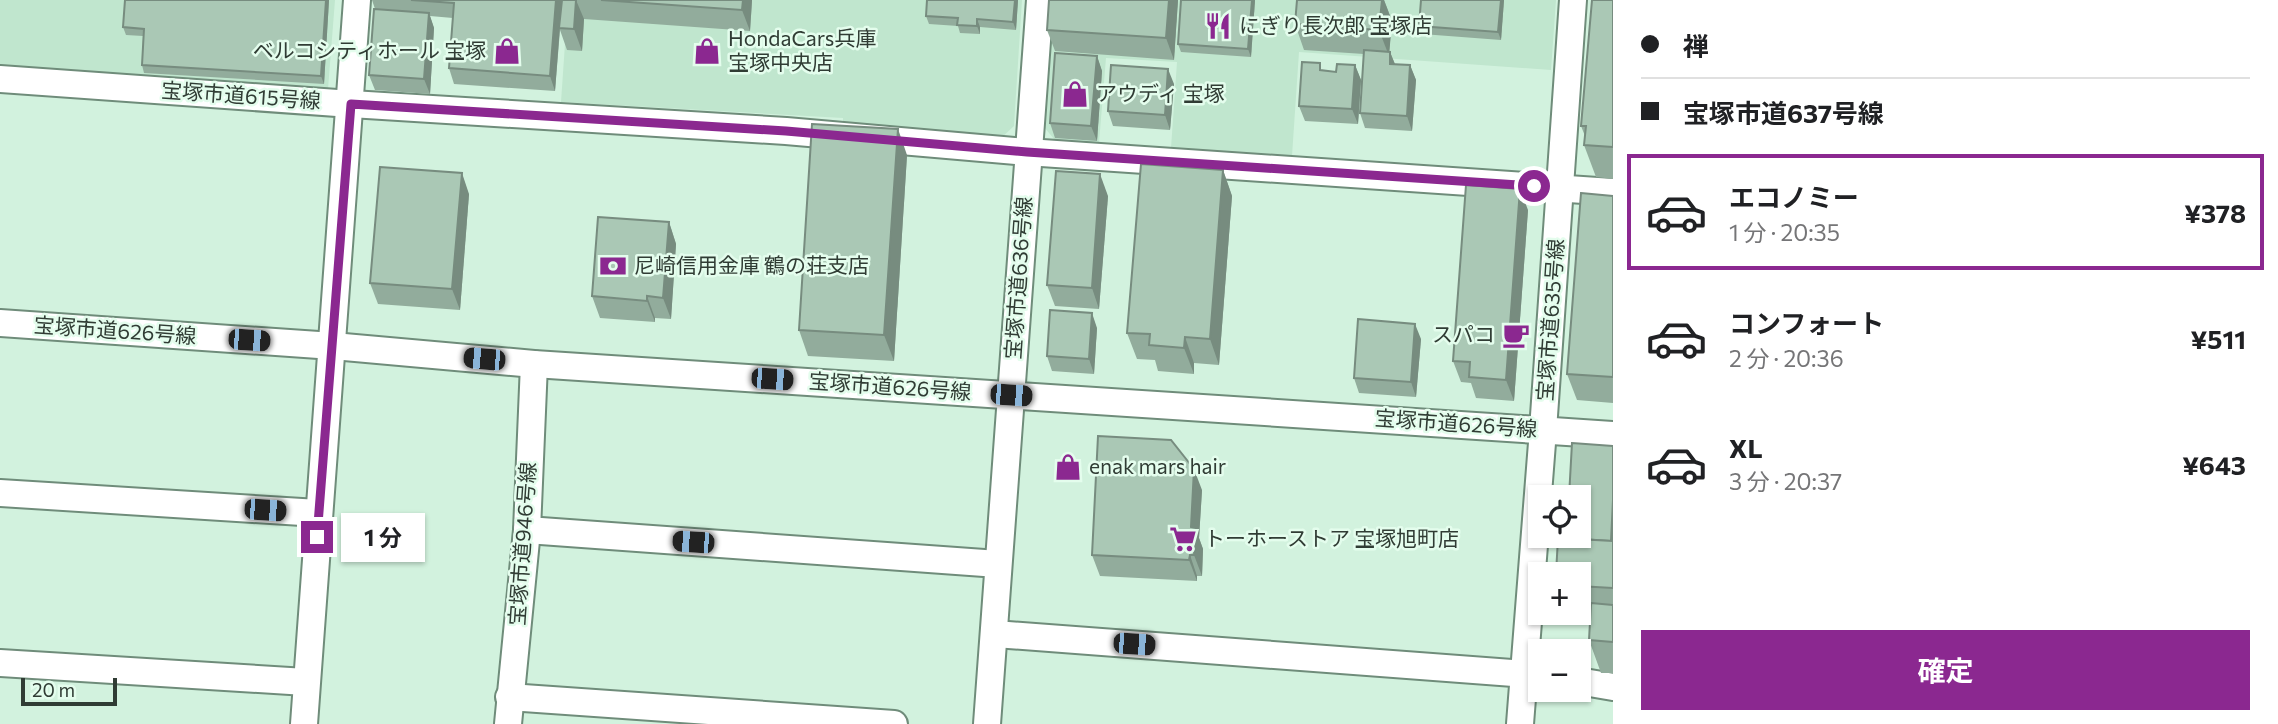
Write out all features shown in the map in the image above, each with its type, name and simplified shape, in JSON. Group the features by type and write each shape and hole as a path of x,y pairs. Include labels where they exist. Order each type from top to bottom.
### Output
{"street":[{"path":"304,724 357,0"},
{"name":"宝塚市道636号線","path":"987,724 1040,0"},
{"name":"宝塚市道635号線","path":"1534,639 1543,430 1573,0"},
{"name":"宝塚市道615号線","path":"0,79 786,131 1027,152 1613,192"},
{"name":"宝塚市道626号線","path":"0,323 333,346 534,364 1613,435"},
{"name":"宝塚市道946号線","path":"508,724 527,530 534,364"},
{"path":"0,493 318,513"},
{"path":"527,530 998,564"},
{"path":"995,634 1528,673"},
{"path":"0,663 306,682"},
{"path":"1591,683 1613,687"},
{"name":"宝塚市道635号線","path":"1520,724 1528,690"},
{"path":"509,697 894,724"}],"shaded area":[{"path":"0,0 335,0 328,89 0,66"},
{"path":"568,0 1022,0 1014,126 1000,139 843,127 843,118 561,102"},
{"path":"1054,0 1556,0 1551,70 1299,52 1292,156 1171,148 1177,62 1106,58 1099,143 1054,139 1044,127"}],"building":[{"path":"125,0 326,0 321,76 142,65 144,29 123,27"},
{"name":"ベルコシティホール 宝塚","path":"411,0 556,0 550,76 449,68 454,3"},
{"path":"562,0 576,0 574,29 559,28"},
{"path":"601,0 743,0 742,10"},
{"path":"927,0 1015,0 1013,22 977,19 977,26 957,25 958,18 926,16"},
{"path":"1049,0 1169,0 1166,38 1047,30"},
{"name":"にぎり長次郎 宝塚店","path":"1181,0 1252,0 1248,49 1178,44"},
{"path":"1297,0 1382,0 1379,30 1295,24"},
{"path":"1421,0 1501,0 1498,32 1419,26"},
{"path":"1592,0 1613,0 1613,147 1584,145 1586,126 1581,126"},
{"path":"374,9 429,13 424,79 369,75"},
{"path":"1364,50 1390,52 1390,64 1410,65 1407,116 1360,113"},
{"path":"1055,53 1097,56 1091,126 1050,123"},
{"path":"1302,62 1320,63 1320,70 1336,72 1337,64 1355,65 1352,109 1299,106"},
{"path":"1111,65 1168,69 1165,115 1108,111"},
{"path":"812,124 898,129 884,335 799,330"},
{"path":"1141,164 1223,170 1210,339 1185,337 1184,348 1149,345 1150,334 1127,333"},
{"path":"380,167 462,173 452,289 370,283"},
{"path":"1056,171 1100,174 1092,288 1047,285"},
{"path":"1466,185 1520,189 1506,380 1469,377 1470,362 1453,361"},
{"path":"1581,193 1613,196 1613,377 1567,374"},
{"path":"598,217 669,222 663,298 647,296 647,301 592,296"},
{"path":"1050,310 1092,313 1089,359 1047,356"},
{"path":"1358,319 1415,324 1411,382 1354,378"},
{"path":"1098,436 1171,440 1194,469 1191,527 1196,528 1194,555 1190,555 1189,560 1092,555"},
{"path":"1572,443 1613,446 1611,541 1591,540 1591,485 1570,485"},
{"path":"1591,540 1613,541 1613,588 1591,587 1591,562 1557,562 1557,548 1591,548"},
{"path":"1591,603 1613,605 1613,642 1589,639"}],"place":[{"name":"にぎり長次郎 宝塚店","path":"1218,26"},
{"name":"ベルコシティホール 宝塚","path":"507,51"},
{"name":"HondaCars兵庫 宝塚中央店","path":"707,51"},
{"name":"アウディ 宝塚","path":"1075,94"},
{"name":"尼崎信用金庫 鶴の荘支店","path":"613,266"},
{"name":"スパコ","path":"1516,335"},
{"name":"enak mars hair","path":"1068,467"},
{"name":"トーホーストア 宝塚旭町店","path":"1183,539"}],"route":[{"path":"317,537 351,104 786,131 1027,152 1534,186"}]}
